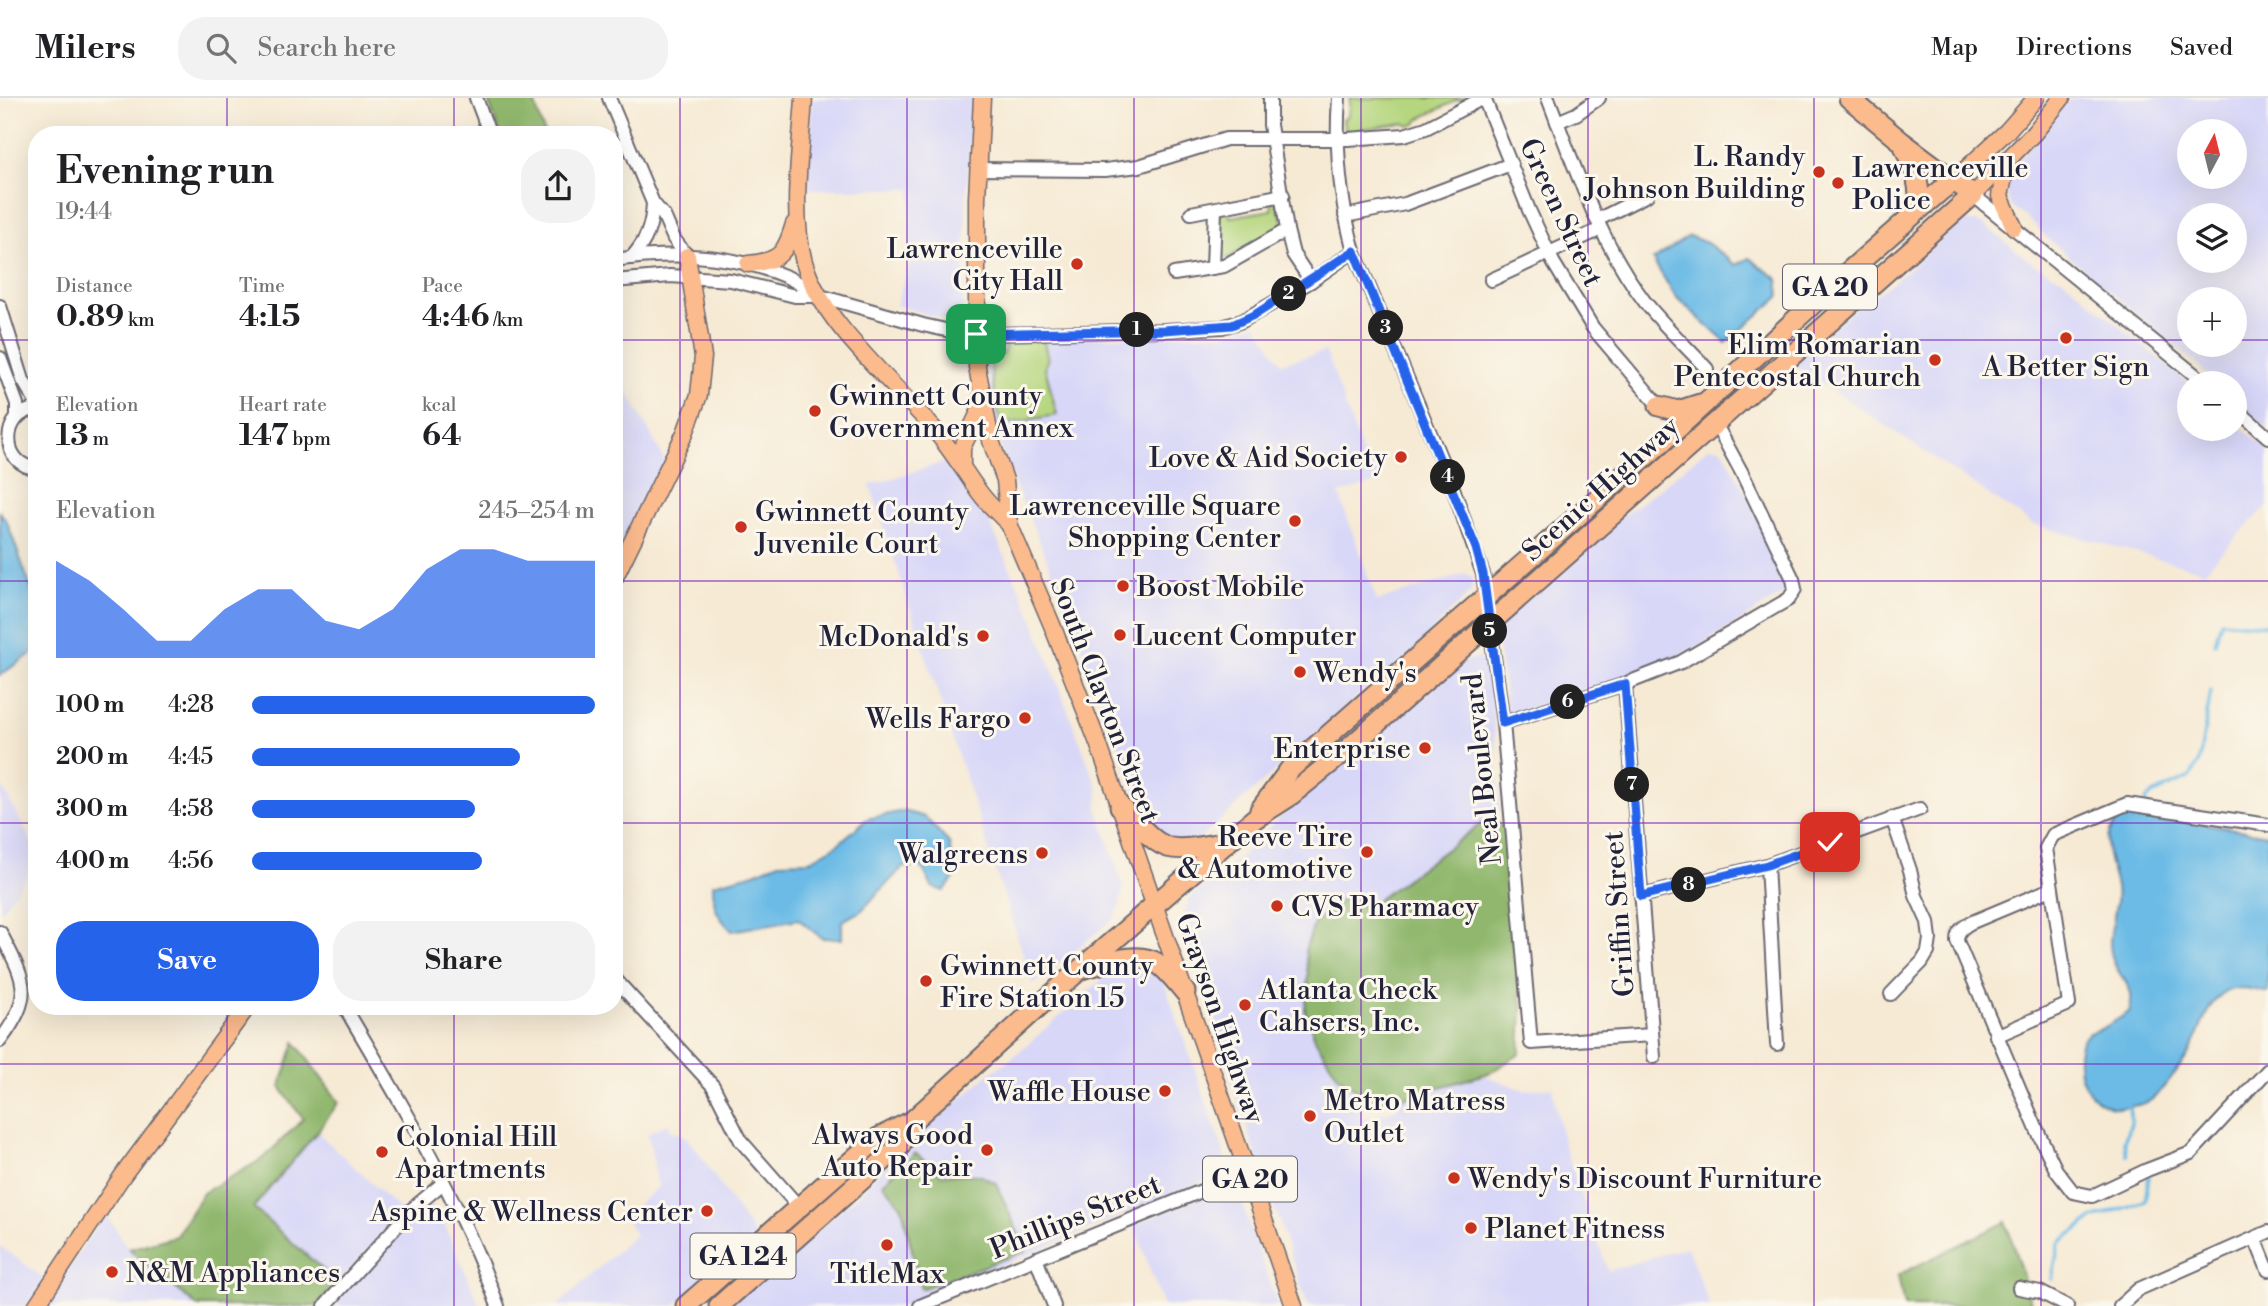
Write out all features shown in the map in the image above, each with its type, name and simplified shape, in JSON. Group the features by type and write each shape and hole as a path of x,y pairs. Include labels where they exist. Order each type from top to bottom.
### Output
{"highway":[{"path":"1849,98 1973,195"},
{"path":"1902,142 1919,181 1921,194 1918,210"},
{"name":"Scenic Highway","path":"1254,819 1290,769 1664,440 1829,288 1953,181"},
{"name":"Scenic Highway","path":"686,1306 878,1138 912,1121 1254,819 1318,774 1973,195"},
{"path":"1660,406 1678,411 1707,401"},
{"path":"1660,406 1666,422 1664,440"},
{"path":"1120,806 1155,842 1167,848 1183,850 1228,841"},
{"path":"1081,969 1143,958 1158,964 1185,992"},
{"name":"Scenic Highway","path":"719,1306 900,1146 912,1121"},
{"path":"799,1207 814,1222"}],"main road":[{"path":"804,98 798,211 805,265 832,316 932,427 962,464 981,495 1009,524"},
{"name":"South Clayton Street","path":"982,98 978,169 976,334 982,406 1005,480 1009,524 1065,657 1154,905"},
{"name":"Scenic Highway","path":"1953,181 2007,131 2036,98"},
{"name":"Scenic Highway","path":"1973,195 2007,162 2062,98"},
{"path":"2007,162 2000,196 2014,227"},
{"path":"748,264 779,256 790,240 798,211"},
{"path":"623,560 685,433 699,395 703,357 687,256"},
{"path":"962,464 961,448 982,406"},
{"name":"Grayson Highway","path":"1154,905 1294,1306"},
{"path":"36,1306 130,1165 241,1015"}],"street":[{"path":"477,98 487,126"},
{"path":"609,98 621,126"},
{"path":"1270,98 1272,137 1287,230 1293,254 1311,281"},
{"name":"Neal Boulevard","path":"1339,98 1336,139 1345,216 1354,251 1476,548 1483,574 1503,723 1531,1043 1652,1035"},
{"path":"978,169 1126,168 1226,139 1380,139 1426,128 1483,98"},
{"name":"Green Street","path":"1483,98 1549,255 1593,328 1660,406"},
{"path":"1548,98 1599,225 1647,303 1707,369"},
{"path":"1557,122 1576,114 1599,98"},
{"path":"623,131 653,202 687,256"},
{"path":"1345,216 1405,204 1511,164"},
{"path":"1191,213 1283,195"},
{"path":"1491,280 1549,255 1647,195"},
{"path":"1973,195 2190,371"},
{"path":"631,258 647,237 652,221 653,202"},
{"path":"1213,268 1216,209"},
{"path":"1174,274 1230,264 1287,230"},
{"path":"623,259 687,256 748,264 788,277 820,296 923,325 976,334 1222,327 1256,314 1354,251"},
{"path":"623,280 690,276 731,280 795,296 820,296"},
{"path":"0,306 28,390"},
{"path":"0,358 17,404 17,415"},
{"path":"28,411 17,415 4,432 6,456 28,467"},
{"path":"2247,419 2268,437"},
{"path":"1503,723 1625,684 1681,662 1788,599 1795,589 1793,579 1715,423"},
{"name":"Griffin Street","path":"1625,684 1654,1056"},
{"path":"1996,1036 2068,1004 2046,848 2053,835 2127,804 2268,824"},
{"path":"1641,896 1767,865 1920,810"},
{"path":"1891,994 1922,962 1928,952 1930,940 1928,922 1916,896 1892,818"},
{"path":"1767,865 1776,1044"},
{"path":"2051,889 1970,923 1957,934 1959,948 2056,1170 2073,1192 2092,1196 2190,1153 2268,1070"},
{"path":"0,932 20,971 23,992 18,1015 0,1041"},
{"path":"623,988 713,1086 741,1141 799,1207"},
{"path":"349,1015 480,1255 498,1306"},
{"name":"Phillips Street","path":"920,1306 1248,1172"},
{"path":"326,1306 411,1210 443,1183"},
{"path":"2120,1306 2140,1289 2268,1232"},
{"path":"2255,1238 2268,1270"},
{"path":"1036,1258 1054,1306"},
{"path":"2020,1288 2040,1292 2067,1306"}],"shaded area":[{"path":"812,98 972,98 963,304 962,311 955,317 945,320 896,305 910,262 911,189 808,189"},
{"path":"2070,98 2268,98 2268,428 2247,411 2247,371 2203,371 2188,357 2247,357 2247,287 2177,287 2177,347 2010,205 2005,184 2013,166"},
{"path":"1961,222 1984,225 2032,263 2063,279 2177,374 2177,441 2247,441 2247,432 2268,450 2268,505 2204,571 2034,525 1792,363 1856,308 1895,281"},
{"path":"1256,323 1281,363 1326,351 1365,461 1376,458 1382,481 1339,494 1377,601 1465,574 1472,579 1472,590 1387,677 1369,686 1195,843 1184,846 1149,828 1069,612 1004,458 995,426 986,362 989,353 999,343 1226,334"},
{"path":"623,383 665,461 623,546"},
{"path":"1709,447 1724,451 1787,577 1788,591 1706,642 1632,677 1509,712 1496,628 1613,522 1652,495"},
{"path":"951,460 983,508 1033,619 1098,789 1098,811 1123,886 1119,909 1114,918 1033,985 870,485"},
{"path":"1478,658 1490,666 1500,808 1314,954 1362,1118 1399,1109 1397,1088 1467,1069 1524,1090 1552,1087 1563,1142 1608,1271 1687,1247 1710,1306 1308,1306 1232,1083 1230,1060 1185,933 1185,909 1193,894 1219,878 1278,819 1396,716 1427,695 1465,661"},
{"path":"0,783 28,835 28,875 0,912"},
{"path":"1118,966 1150,967 1163,979 1224,1153 1224,1164 1216,1176 905,1306 728,1306 860,1194 876,1174 988,1075 1008,1061"},
{"path":"669,1123 669,1130 685,1136 696,1149 755,1236 674,1306 557,1306 635,1235 625,1216 658,1187 648,1133"},
{"path":"317,1132 401,1211 338,1283 253,1208"},
{"path":"1219,1190 1235,1195 1241,1202 1278,1306 1163,1306 1134,1225"},
{"path":"430,1206 438,1210 480,1306 334,1306 411,1220"},
{"path":"105,1213 129,1249 197,1306 45,1306"},
{"path":"0,1246 46,1280 25,1306 0,1306"}],"green space":[{"path":"487,98 533,98 542,126 498,126"},
{"path":"1350,98 1468,98 1465,102 1457,100 1410,126 1404,123 1350,133 1344,127 1343,120 1348,116"},
{"path":"1275,199 1284,225 1228,258 1221,257 1218,252 1220,212 1228,210 1230,217 1272,210 1271,201"},
{"path":"1043,339 1048,358 1045,367 1057,415 1005,424 1001,428 991,361 1003,354 1007,342"},
{"path":"1489,818 1506,829 1522,1007 1520,1054 1489,1073 1395,1100 1372,1101 1339,1077 1316,1041 1305,1011 1308,976 1305,950 1314,924 1344,898 1368,907"},
{"path":"295,1042 339,1102 253,1208 338,1283 316,1306 197,1306 129,1249 176,1236 203,1193 264,1158 303,1119 280,1087"},
{"path":"915,1153 941,1174 979,1175 996,1183 1026,1251 921,1289 902,1207 883,1183"},
{"path":"2006,1222 2032,1306 1904,1306 1898,1275"}],"water":[{"path":"1689,236 1707,243 1736,265 1749,258 1778,279 1780,296 1726,343 1675,296 1653,260"},
{"path":"0,512 7,522 28,580 28,656 0,675"},
{"path":"903,811 925,817 949,843 955,877 944,891 932,887 922,867 903,867 861,911 842,921 842,939 822,938 798,919 732,931 719,915 713,884 755,873 779,862 809,861 837,845 867,819"},
{"path":"2134,814 2268,835 2268,993 2239,988 2222,994 2207,1013 2188,1054 2159,1092 2147,1102 2119,1107 2104,1104 2088,1090 2081,1076 2079,1054 2081,1043 2087,1035 2129,1012 2129,988 2115,965 2110,948 2117,896 2107,844 2117,820 2122,815"}],"waterway":[{"path":"2215,643 2221,621 2268,625"},
{"path":"2144,815 2146,800 2190,777 2199,762 2211,691"},
{"path":"2127,1155 2124,1141 2131,1124 2129,1106"},
{"path":"2052,1279 2059,1243 2093,1218 2145,1201 2149,1177"}],"place":[{"name":"L. Randy Johnson Building","path":"1819,172"},
{"name":"Lawrenceville Police","path":"1838,183"},
{"name":"Lawrenceville City Hall","path":"1077,264"},
{"name":"A Better Sign","path":"2066,338"},
{"name":"Elim Romarian Pentecostal Church","path":"1935,360"},
{"name":"Gwinnett County Government Annex","path":"815,411"},
{"name":"Love & Aid Society","path":"1401,457"},
{"name":"Lawrenceville Square Shopping Center","path":"1295,521"},
{"name":"Gwinnett County Juvenile Court","path":"741,527"},
{"name":"Boost Mobile","path":"1123,586"},
{"name":"Lucent Computer","path":"1120,635"},
{"name":"McDonald's","path":"983,636"},
{"name":"Wendy's","path":"1300,672"},
{"name":"Wells Fargo","path":"1025,718"},
{"name":"Enterprise","path":"1425,748"},
{"name":"Reeve Tire & Automotive","path":"1367,852"},
{"name":"Walgreens","path":"1042,853"},
{"name":"CVS Pharmacy","path":"1277,906"},
{"name":"Gwinnett County Fire Station 15","path":"926,981"},
{"name":"Atlanta Check Cahsers, Inc.","path":"1245,1005"},
{"name":"Waffle House","path":"1165,1091"},
{"name":"Metro Matress Outlet","path":"1310,1116"},
{"name":"Always Good Auto Repair","path":"987,1150"},
{"name":"Colonial Hill Apartments","path":"382,1152"},
{"name":"Wendy's Discount Furniture","path":"1454,1178"},
{"name":"Aspine & Wellness Center","path":"707,1211"},
{"name":"Planet Fitness","path":"1471,1228"},
{"name":"TitleMax","path":"887,1245"},
{"name":"N&M Appliances","path":"112,1272"}],"route":[{"path":"976,334 1164,330 1232,325 1311,281 1354,251 1476,548 1483,574 1503,723 1625,684 1641,896 1767,865 1830,842"}]}
